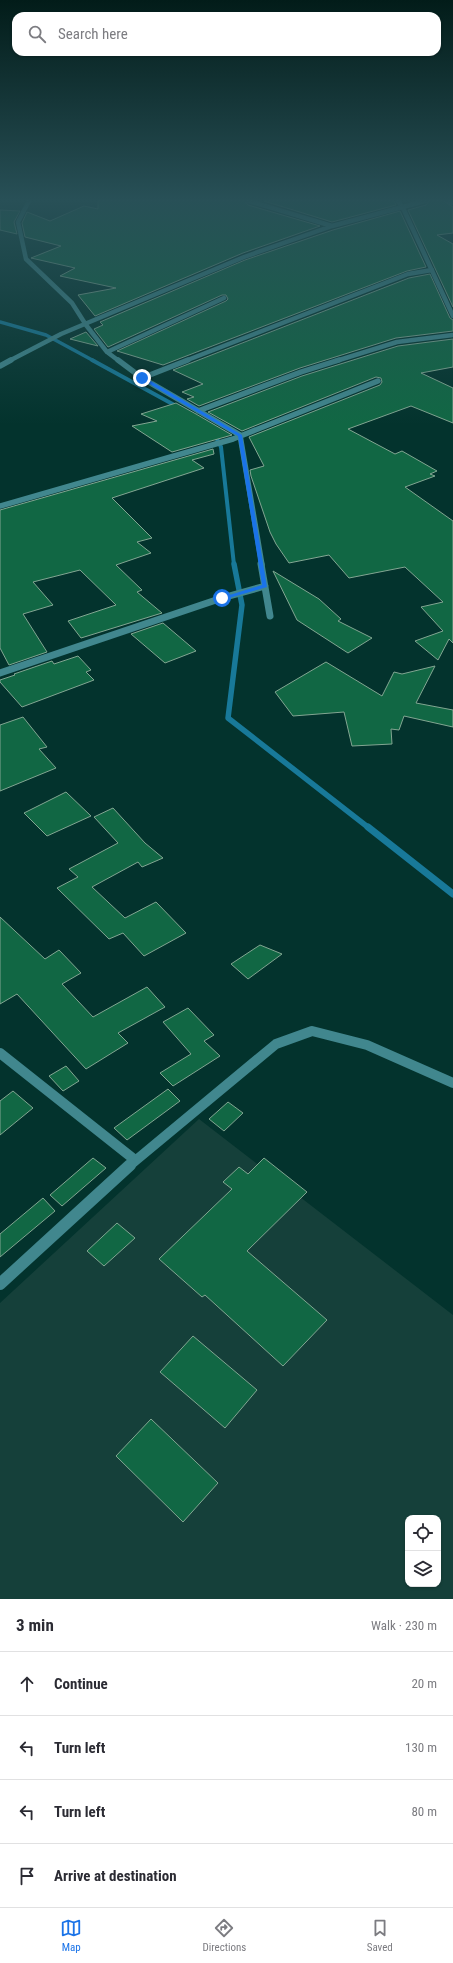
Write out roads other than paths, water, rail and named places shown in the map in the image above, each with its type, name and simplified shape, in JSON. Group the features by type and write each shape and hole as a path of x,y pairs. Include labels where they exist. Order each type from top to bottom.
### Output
{"street":[{"path":"43,276 72,303 86,325 107,352 142,378 240,435"},
{"path":"0,366 61,334 86,325 201,276"},
{"path":"142,378 404,276"},
{"path":"435,276 451,306 453,316"},
{"path":"107,352 224,298"},
{"path":"198,411 301,372 397,342 453,335"},
{"path":"0,506 216,445 378,381"},
{"path":"240,435 270,616"},
{"path":"0,673 222,598 265,586"},
{"path":"0,1284 135,1160 276,1044 312,1031 367,1046 453,1083"},
{"path":"0,1053 135,1160"}],"waterway":[{"path":"0,322 46,335 94,361"},
{"path":"92,360 178,407"},
{"path":"217,439 221,447 234,565"},
{"path":"234,564 242,605 228,718 369,828"},
{"path":"368,827 453,894"}]}
